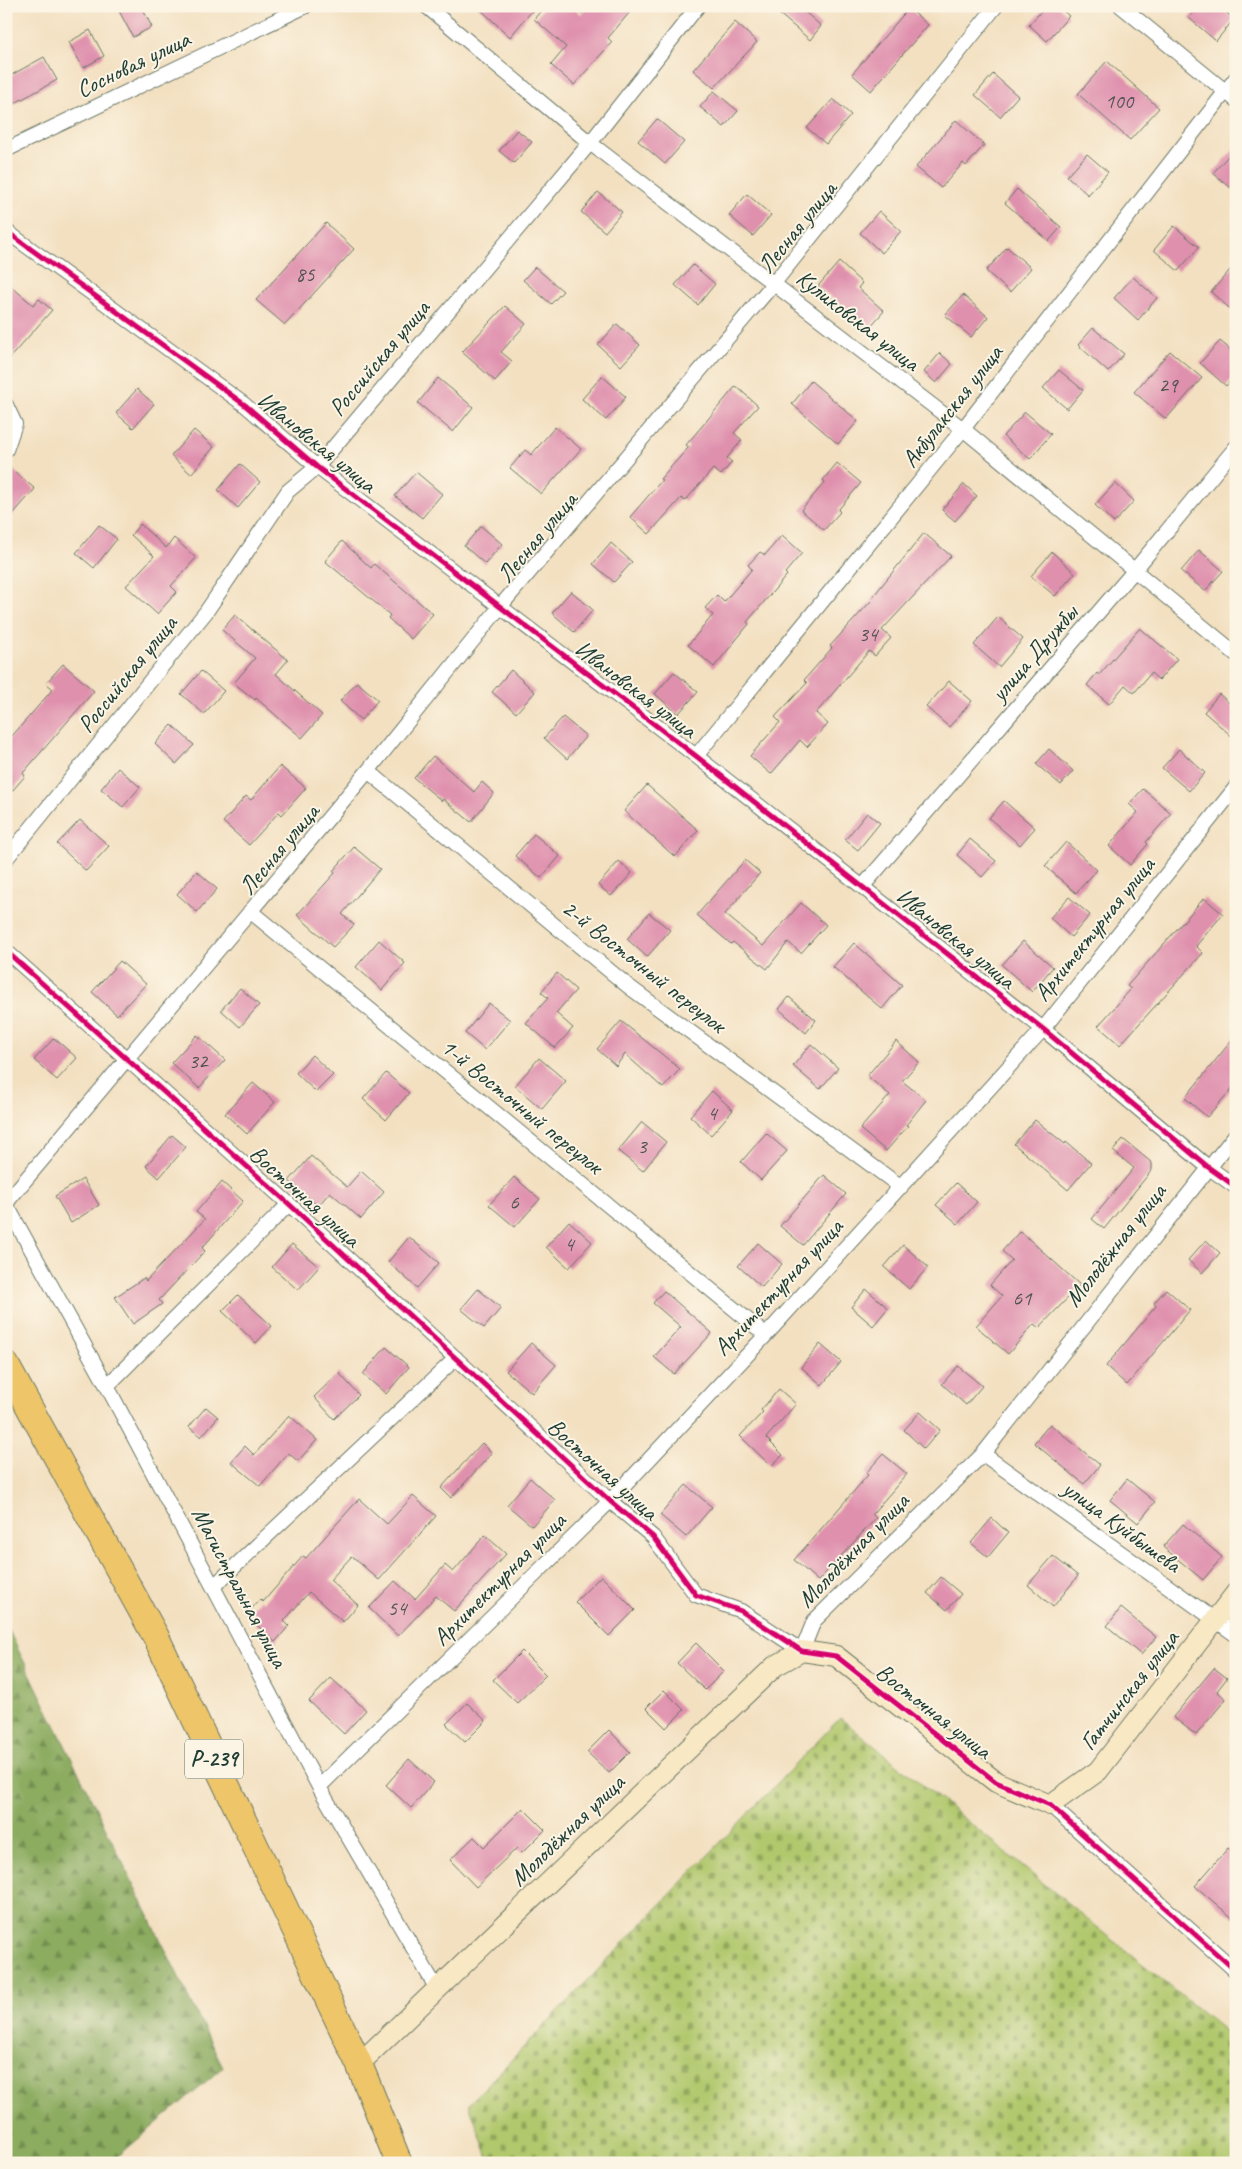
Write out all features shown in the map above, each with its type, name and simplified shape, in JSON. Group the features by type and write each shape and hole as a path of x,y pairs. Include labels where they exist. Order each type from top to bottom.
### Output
{"highway":[{"name":"Р-239","path":"6,1365 156,1637 359,2064 399,2163"}],"street":[{"name":"Сосновая улица","path":"6,150 304,6"},
{"name":"Куликовская улица","path":"426,6 590,143 963,429 1236,654"},
{"name":"Российская улица","path":"6,859 206,612 288,491 317,467 590,143 698,6"},
{"name":"Лесная улица","path":"6,1204 128,1061 500,608 774,283 996,6"},
{"path":"1120,6 1230,95"},
{"name":"Акбулакская улица","path":"696,756 963,429 1230,95 1236,78"},
{"name":"Ивановская улица","path":"6,231 245,405 317,467 863,886 1043,1030 1208,1167 1236,1187"},
{"path":"6,406 15,424 6,450"},
{"name":"улица Дружбы","path":"863,886 1134,571 1236,447"},
{"name":"2-й Восточный переулок","path":"368,771 628,986 901,1187"},
{"name":"Архитектурная улица","path":"320,1787 610,1501 766,1335 1043,1030 1236,787"},
{"name":"1-й Восточный переулок","path":"250,911 766,1335"},
{"name":"Восточная улица","path":"6,951 289,1204 610,1501 653,1537 696,1595 741,1611 802,1651 836,1656 996,1782 1050,1806 1236,1971"},
{"name":"Молодёжная улица","path":"359,2064 775,1666 802,1651 814,1621 983,1454 1236,1134"},
{"name":"Магистральная улица","path":"6,1204 107,1386 320,1787 437,1989"},
{"path":"107,1386 289,1204"},
{"path":"214,1586 456,1358"},
{"name":"улица Куйбышева","path":"983,1454 1236,1634"},
{"name":"Гатчинская улица","path":"1050,1806 1098,1771 1236,1593"}],"green space":[{"path":"6,1625 223,2067 110,2163 6,2163"},
{"path":"840,1718 1236,2040 1236,2163 490,2163 469,2104"}],"building":[{"path":"128,6 141,6 152,27 133,37 119,11"},
{"path":"477,6 536,6 510,37"},
{"path":"545,6 572,6 581,14 588,6 635,6 608,38 612,42 574,85 551,65 566,47 534,19"},
{"path":"770,6 798,6 821,26 810,40"},
{"path":"1046,6 1058,6 1069,16 1047,41 1029,25"},
{"path":"1199,6 1219,6 1234,19 1216,41 1189,18"},
{"path":"909,8 928,25 871,91 852,74"},
{"path":"735,22 757,42 714,88 693,70"},
{"path":"90,30 104,56 83,68 69,42"},
{"path":"44,57 57,80 6,108 6,78"},
{"path":"1107,61 1159,108 1130,140 1078,94"},
{"path":"993,74 1018,96 1000,117 975,95"},
{"path":"714,91 738,111 724,127 700,107"},
{"path":"833,99 851,115 826,144 807,128"},
{"path":"657,119 684,142 665,164 638,141"},
{"path":"956,120 984,145 966,166 963,163 941,188 916,167"},
{"path":"517,130 532,142 514,163 499,151"},
{"path":"1236,147 1236,192 1213,173"},
{"path":"1087,154 1108,172 1088,195 1067,176"},
{"path":"1017,189 1061,227 1049,241 1005,203"},
{"path":"598,192 622,212 605,232 581,212"},
{"path":"747,194 771,215 753,236 729,215"},
{"path":"879,211 901,231 882,253 860,233"},
{"path":"326,223 354,249 285,325 256,300"},
{"path":"1174,226 1199,247 1178,271 1154,250"},
{"path":"1007,247 1031,268 1010,292 986,271"},
{"path":"839,262 862,283 858,288 884,311 868,329 818,286"},
{"path":"1236,263 1236,314 1211,292"},
{"path":"693,265 715,284 698,305 675,285"},
{"path":"535,267 563,291 551,304 523,280"},
{"path":"1133,277 1157,298 1138,320 1114,298"},
{"path":"6,282 33,305 39,299 52,310 6,362"},
{"path":"963,295 988,317 971,337 945,315"},
{"path":"505,306 526,324 501,352 512,361 495,381 462,352"},
{"path":"617,324 640,345 621,366 598,345"},
{"path":"1093,328 1124,354 1108,372 1078,345"},
{"path":"1220,341 1236,354 1236,375 1226,386 1200,363"},
{"path":"1170,351 1202,378 1166,419 1134,392"},
{"path":"940,353 952,364 936,383 924,372"},
{"path":"1059,370 1083,390 1067,409 1043,388"},
{"path":"602,376 626,397 606,420 582,399"},
{"path":"438,378 473,407 453,432 418,403"},
{"path":"811,381 858,421 838,444 792,404"},
{"path":"736,386 758,406 734,433 742,440 727,458 732,462 721,475 713,469 685,501 681,498 649,534 630,517 662,480 660,479 689,447 686,445"},
{"path":"137,389 154,404 133,428 116,413"},
{"path":"1025,412 1051,434 1030,459 1003,436"},
{"path":"555,427 581,449 541,494 510,468 525,450 531,455"},
{"path":"194,430 214,447 191,474 171,456"},
{"path":"837,463 861,483 824,530 801,510 825,482 823,480"},
{"path":"6,464 35,489 6,522"},
{"path":"240,464 260,482 238,508 218,490"},
{"path":"416,472 442,494 422,518 395,496"},
{"path":"1115,483 1134,501 1114,523 1095,505"},
{"path":"964,484 977,496 955,521 942,510"},
{"path":"140,524 166,548 174,538 196,558 171,586 177,592 157,614 126,586 154,556 131,535"},
{"path":"99,525 117,539 94,568 76,553"},
{"path":"481,526 502,544 485,564 464,546"},
{"path":"924,533 951,556 882,630 891,638 875,656 869,651 816,713 828,724 807,747 800,740 771,774 750,756 780,722 775,717 807,683 804,680 832,648 830,646 872,600"},
{"path":"782,535 802,553 785,573 787,575 747,622 749,624 714,667 688,645 713,615 705,608 717,595 724,602 752,569 748,565 760,552 765,555"},
{"path":"342,541 371,568 374,564 433,614 411,639 388,618 390,615 325,561"},
{"path":"611,543 632,562 614,582 593,564"},
{"path":"1199,550 1223,571 1205,591 1181,571"},
{"path":"1052,552 1075,573 1055,596 1031,576"},
{"path":"571,591 593,610 574,632 552,613"},
{"path":"235,615 288,660 276,674 322,715 302,738 256,698 255,700 234,683 255,658 222,630"},
{"path":"998,617 1023,639 999,667 974,645"},
{"path":"1140,628 1177,659 1159,680 1151,673 1134,693 1125,685 1109,704 1087,685 1097,673 1099,675"},
{"path":"63,664 94,691 23,773 25,776 6,798 6,743 53,689 46,683"},
{"path":"511,670 535,692 516,713 492,692"},
{"path":"201,671 224,691 204,714 181,694"},
{"path":"674,672 698,692 678,714 655,694"},
{"path":"949,681 972,701 949,727 926,707"},
{"path":"357,682 378,700 361,720 340,701"},
{"path":"1219,694 1236,709 1236,740 1204,712"},
{"path":"563,717 586,736 567,759 544,738"},
{"path":"172,725 194,745 176,764 155,744"},
{"path":"1049,749 1073,771 1061,785 1036,764"},
{"path":"1179,749 1205,773 1189,791 1162,768"},
{"path":"433,756 474,792 482,782 494,793 471,822 414,778"},
{"path":"280,766 306,788 282,815 279,812 249,845 223,822 246,796 251,800"},
{"path":"118,768 140,787 123,807 101,789"},
{"path":"647,785 698,830 675,857 624,811"},
{"path":"1143,789 1171,813 1146,842 1148,844 1130,865 1109,846 1138,812 1129,804"},
{"path":"1004,801 1035,828 1020,845 989,818"},
{"path":"867,813 880,823 858,850 845,840"},
{"path":"80,820 109,846 86,871 57,844"},
{"path":"534,834 560,856 541,878 515,856"},
{"path":"970,839 996,861 982,877 957,855"},
{"path":"1066,842 1097,870 1076,893 1045,866"},
{"path":"354,847 380,869 342,914 354,925 333,947 297,915 335,873 333,871"},
{"path":"745,860 760,873 725,914 763,946 801,903 826,925 801,953 788,942 767,969 733,942 731,944 697,915"},
{"path":"619,861 632,873 611,896 598,885"},
{"path":"197,871 217,889 197,912 177,894"},
{"path":"1069,897 1090,915 1071,937 1050,918"},
{"path":"1204,898 1223,914 1196,946 1203,953 1120,1045 1098,1026 1131,989 1127,986"},
{"path":"649,913 670,930 647,957 627,939"},
{"path":"379,940 405,963 382,990 356,967"},
{"path":"1023,941 1053,967 1032,992 1002,965"},
{"path":"854,943 902,985 882,1009 833,967"},
{"path":"120,961 146,984 117,1015 92,992"},
{"path":"557,973 576,990 556,1013 573,1028 555,1048 526,1023 548,998 541,992"},
{"path":"240,988 259,1005 240,1027 221,1010"},
{"path":"789,997 816,1020 806,1033 779,1009"},
{"path":"489,1003 510,1020 485,1050 465,1033"},
{"path":"621,1021 680,1069 663,1088 625,1054 616,1066 597,1049"},
{"path":"197,1035 225,1060 199,1088 171,1063"},
{"path":"1236,1035 1236,1084 1207,1117 1185,1098"},
{"path":"54,1038 77,1058 57,1080 34,1060"},
{"path":"896,1041 919,1062 902,1081 926,1100 906,1125 908,1126 886,1151 860,1129 890,1095 867,1076"},
{"path":"811,1044 838,1068 820,1089 793,1066"},
{"path":"312,1055 333,1075 316,1092 296,1073"},
{"path":"539,1058 566,1081 542,1109 515,1086"},
{"path":"386,1073 409,1093 386,1120 363,1099"},
{"path":"253,1083 275,1102 247,1134 225,1114"},
{"path":"712,1091 733,1110 711,1135 690,1116"},
{"path":"1035,1120 1091,1163 1068,1190 1014,1144"},
{"path":"642,1122 666,1142 643,1171 618,1151"},
{"path":"766,1133 787,1151 761,1180 741,1162"},
{"path":"172,1135 186,1147 159,1178 146,1166"},
{"path":"1123,1139 1152,1163 1152,1170 1104,1229 1092,1219 1134,1168 1113,1151"},
{"path":"311,1156 347,1187 361,1171 384,1192 361,1219 330,1192 318,1206 289,1181"},
{"path":"824,1175 846,1194 803,1245 780,1226"},
{"path":"514,1177 540,1199 515,1227 489,1205"},
{"path":"83,1179 99,1205 71,1223 55,1196"},
{"path":"222,1182 243,1201 202,1248 205,1251 159,1300 162,1304 133,1324 115,1297 144,1278 146,1281 205,1219 196,1212"},
{"path":"956,1183 977,1202 958,1224 936,1205"},
{"path":"569,1221 592,1242 569,1268 546,1247"},
{"path":"1020,1231 1080,1285 1039,1328 1034,1324 1008,1354 976,1326 1002,1296 990,1285 1012,1260 1002,1251"},
{"path":"409,1237 439,1263 417,1288 388,1262"},
{"path":"1206,1240 1220,1253 1202,1273 1188,1260"},
{"path":"758,1243 782,1264 762,1287 738,1266"},
{"path":"292,1244 319,1267 298,1290 272,1267"},
{"path":"903,1245 928,1267 909,1289 884,1267"},
{"path":"478,1289 501,1308 484,1328 461,1309"},
{"path":"866,1289 888,1308 873,1326 851,1307"},
{"path":"1166,1289 1190,1310 1127,1385 1106,1366 1156,1306 1154,1303"},
{"path":"664,1291 712,1333 674,1374 654,1357 681,1327 653,1303"},
{"path":"238,1295 272,1326 256,1343 222,1311"},
{"path":"531,1343 556,1365 532,1393 506,1371"},
{"path":"820,1344 841,1362 822,1385 801,1367"},
{"path":"386,1347 409,1367 386,1394 363,1374"},
{"path":"958,1366 982,1386 966,1405 942,1384"},
{"path":"339,1373 359,1395 334,1419 314,1397"},
{"path":"779,1389 796,1404 766,1438 783,1455 771,1466 740,1436 763,1412 761,1410"},
{"path":"206,1407 218,1417 201,1437 189,1427"},
{"path":"920,1412 940,1430 924,1449 904,1430"},
{"path":"289,1415 317,1440 298,1461 288,1453 260,1486 231,1462 245,1446 254,1455"},
{"path":"1050,1424 1100,1465 1084,1484 1034,1443"},
{"path":"482,1443 492,1453 451,1498 441,1488"},
{"path":"883,1454 907,1474 872,1514 876,1518 818,1581 794,1560 868,1475 866,1473"},
{"path":"530,1478 555,1500 532,1526 507,1505"},
{"path":"1127,1479 1155,1502 1138,1523 1110,1500"},
{"path":"686,1485 712,1507 686,1537 660,1515"},
{"path":"413,1496 436,1516 379,1580 352,1556 330,1580 358,1605 343,1622 309,1592 284,1621 289,1626 275,1642 246,1615 260,1599 263,1602 303,1556 306,1558 359,1499 387,1524"},
{"path":"992,1518 1008,1533 988,1557 971,1543"},
{"path":"1183,1524 1222,1557 1203,1580 1163,1547"},
{"path":"485,1535 506,1554 454,1611 436,1596 398,1636 369,1608 395,1581 415,1599 445,1565 453,1572"},
{"path":"1053,1556 1078,1576 1053,1607 1028,1585"},
{"path":"601,1576 635,1610 609,1636 575,1602"},
{"path":"941,1577 961,1594 947,1610 927,1593"},
{"path":"1121,1608 1156,1637 1141,1655 1107,1626"},
{"path":"696,1643 724,1671 705,1690 677,1663"},
{"path":"522,1651 546,1675 517,1703 493,1680"},
{"path":"1214,1668 1227,1678 1217,1691 1226,1699 1196,1735 1173,1717"},
{"path":"331,1678 366,1710 344,1734 309,1701"},
{"path":"664,1690 684,1710 666,1728 646,1708"},
{"path":"467,1703 486,1721 465,1742 446,1724"},
{"path":"609,1730 630,1752 609,1773 587,1752"},
{"path":"409,1759 434,1782 411,1808 386,1785"},
{"path":"523,1808 545,1830 522,1853 517,1848 476,1887 450,1860 474,1837 484,1847"},
{"path":"1228,1848 1236,1855 1236,1921 1195,1886"}],"cycle path":[{"path":"6,231 245,405 317,467 696,756 1043,1029 1208,1167 1236,1187"},
{"path":"6,951 289,1204 610,1501 653,1537 696,1595 741,1611 802,1651 836,1656 996,1782 1050,1805 1236,1971"}]}
